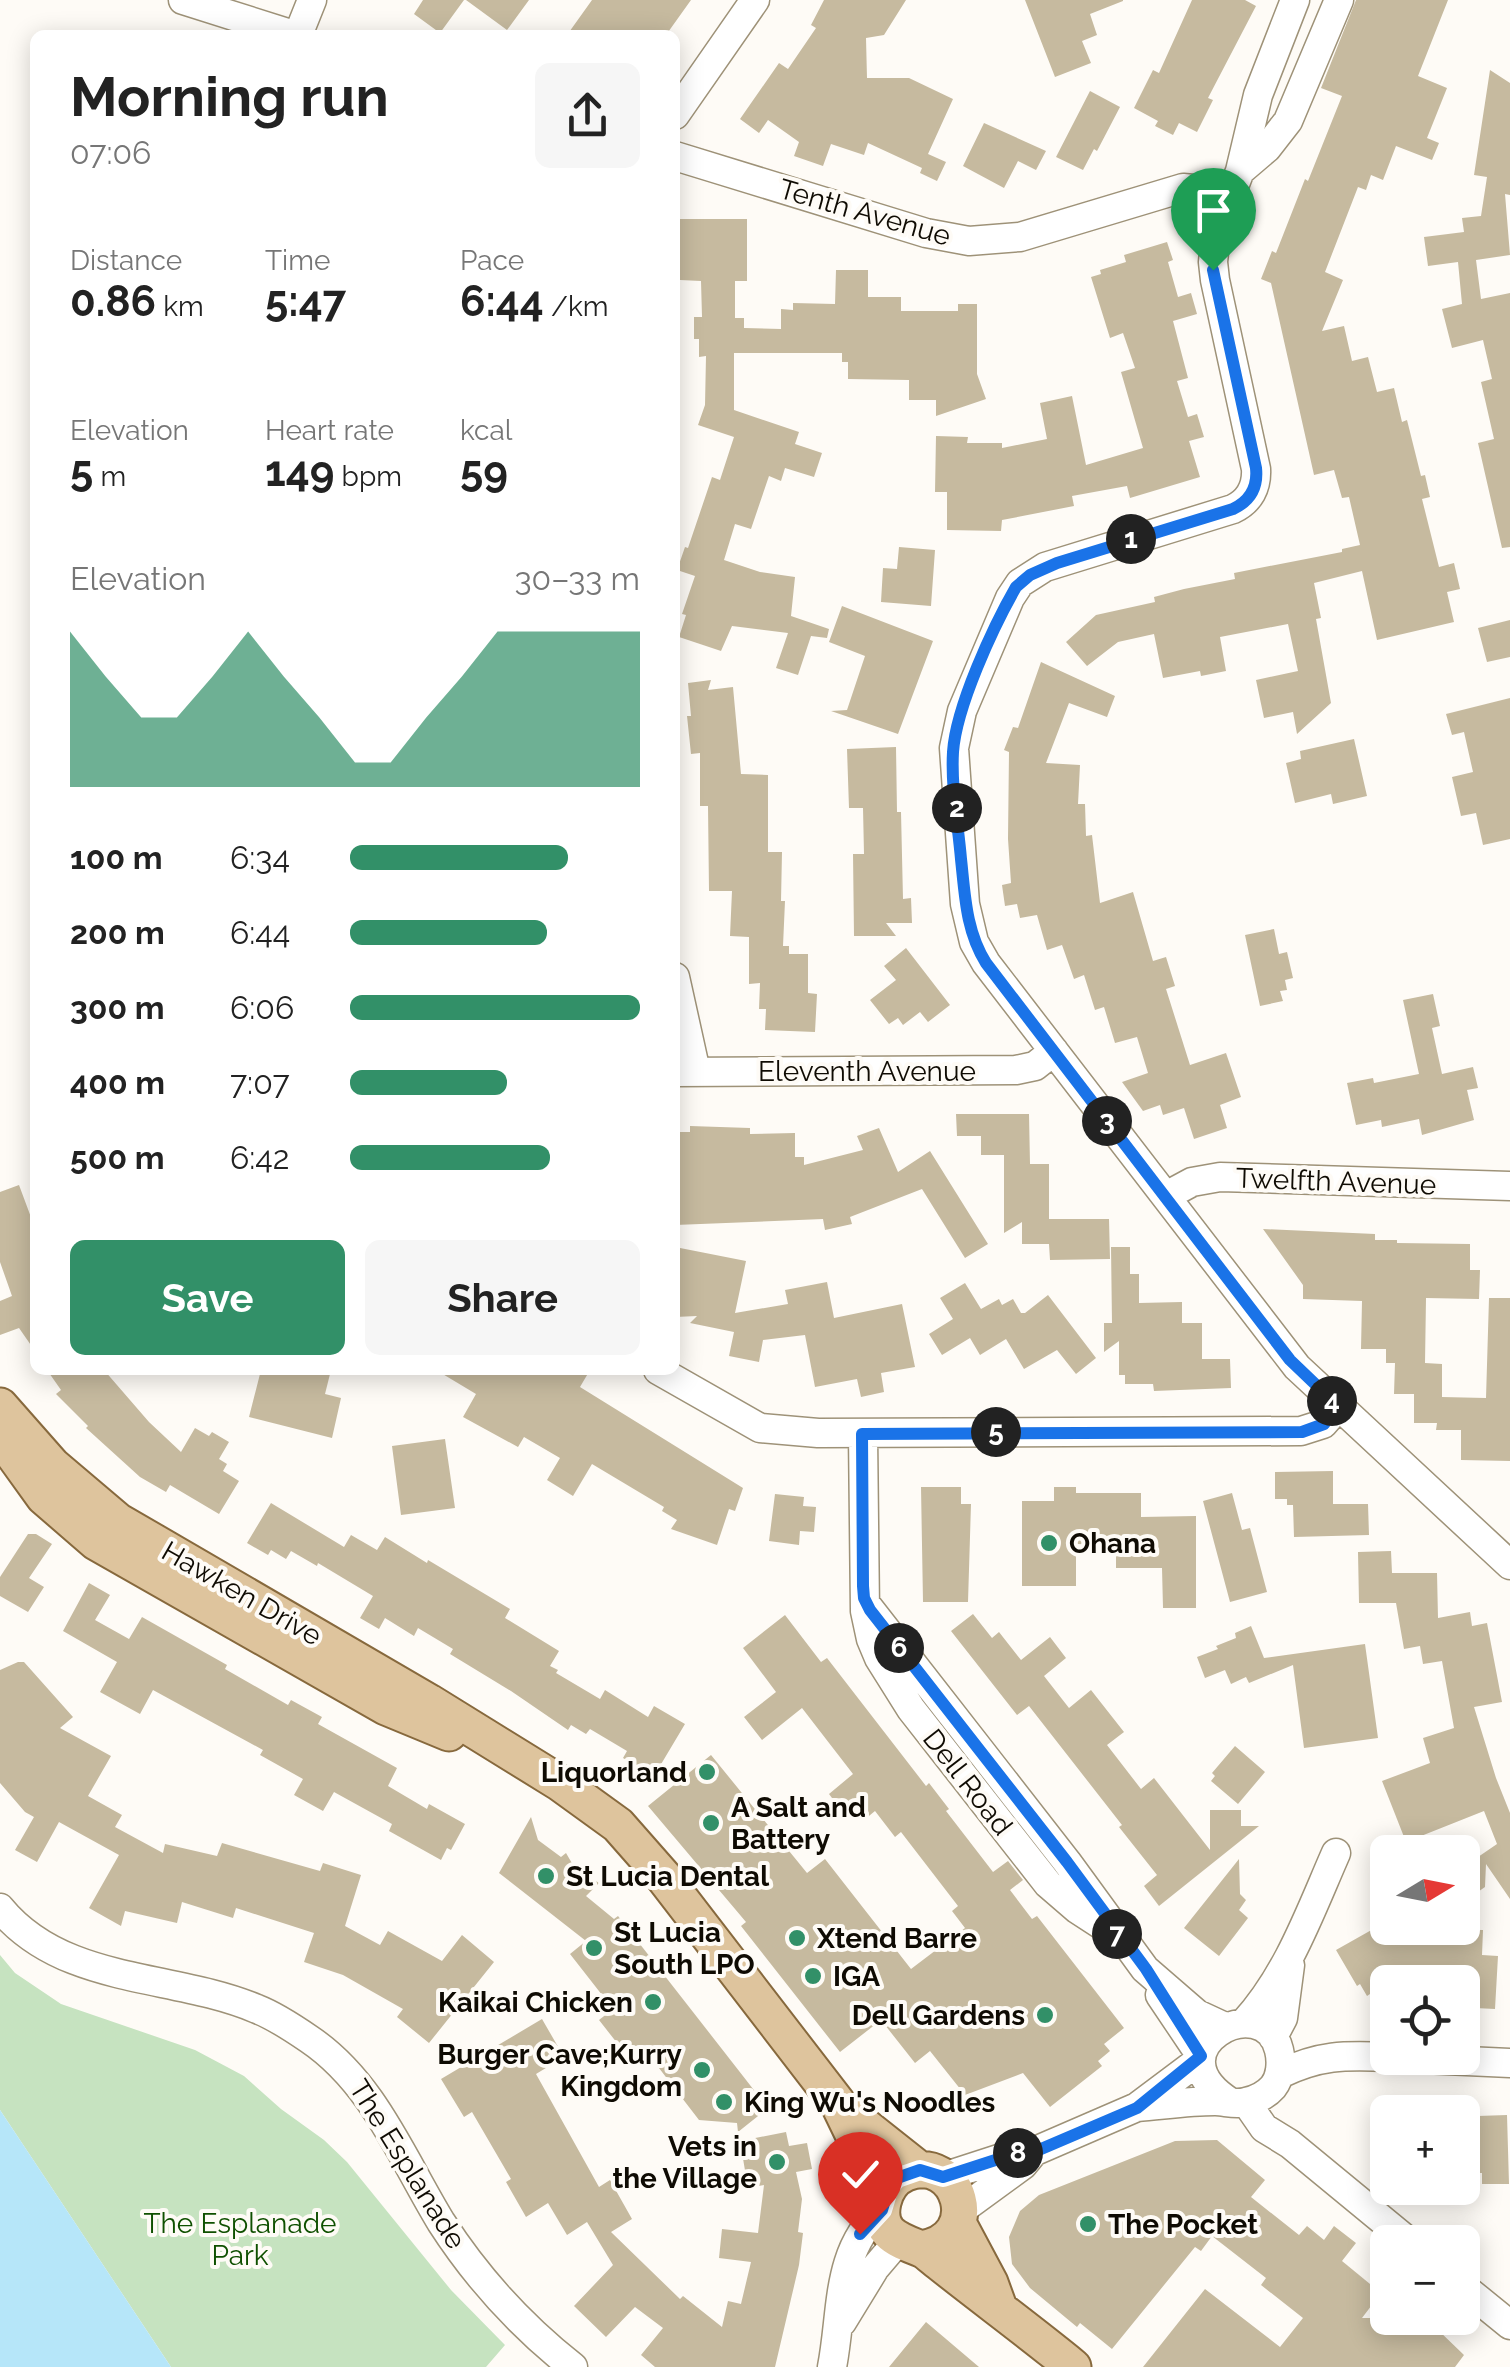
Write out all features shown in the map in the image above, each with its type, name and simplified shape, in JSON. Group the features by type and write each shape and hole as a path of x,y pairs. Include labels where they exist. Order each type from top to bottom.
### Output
{"main road":[{"name":"Hawken Drive","path":"0,1406 52,1464 118,1521 413,1693 592,1804 634,1842 838,2105 896,2224 974,2293 998,2306 1073,2367"},
{"name":"Hawken Drive","path":"0,1436 44,1497 96,1542 386,1707 428,1726 507,1752"},
{"name":"Hawken Drive","path":"838,2105 953,2186 959,2218 998,2306"},
{"path":"931,2174 897,2178 896,2224 943,2242 959,2218"}],"street":[{"path":"182,0 274,30"},
{"path":"289,30 312,0"},
{"path":"680,108 755,0"},
{"path":"1295,0 1258,95 1240,171 1216,233 1212,266 1256,468 1252,492 1233,509 1057,563 1020,583 1001,615 955,738 953,768 965,904 974,942 1296,1367 1510,1565"},
{"path":"1240,171 1267,148 1288,121 1339,0"},
{"name":"Tenth Avenue","path":"680,158 926,233 969,241 1020,237 1183,188 1197,188 1228,199"},
{"path":"680,1020 686,1072"},
{"name":"Eleventh Avenue","path":"686,1072 1016,1070 1035,1066 1054,1051"},
{"name":"Twelfth Avenue","path":"1166,1196 1186,1184 1210,1178 1510,1186"},
{"path":"667,1375 760,1428 862,1434 1302,1432 1324,1424 1338,1406"},
{"name":"Dell Road","path":"862,1434 864,1598 874,1648 911,1709 1048,1884 1117,1934 1146,1969 1201,2058"},
{"path":"1336,1853 1270,1990 1234,2025 1205,2044 1201,2058 1209,2084 1256,2092 1276,2114 1290,2144 1389,2225"},
{"name":"The Esplanade","path":"0,1908 39,1943 95,1969 258,2009 347,2068 369,2098 443,2225 492,2293 530,2332 573,2367"},
{"path":"1274,2038 1284,2018 1291,1953"},
{"name":"Dell Road","path":"1146,1969 1192,2010 1234,2025"},
{"path":"1234,2025 1261,2027 1274,2038 1280,2054 1256,2092"},
{"path":"1274,2038 1339,2054 1370,2056"},
{"path":"1137,2108 1256,2092 1308,2060 1339,2054"},
{"path":"931,2174 1034,2152 1137,2108 1201,2058"},
{"path":"1480,2062 1510,2063"},
{"path":"959,2218 1034,2152"},
{"path":"832,2367 840,2326 896,2224"},
{"path":"1480,2301 1510,2325"}],"green space":[{"name":"The Esplanade Park","path":"0,1955 15,1973 61,2004 195,2050 244,2076 347,2162 451,2290 505,2345 486,2367 171,2367 0,2110"}],"water":[{"path":"0,2110 171,2367 0,2367"}],"building":[{"path":"423,0 464,0 442,30 436,30 414,14"},
{"path":"466,0 529,0 507,30"},
{"path":"592,0 691,0 670,30 571,30"},
{"path":"824,0 906,0 884,35 866,38 867,78 909,78 953,99 928,154 946,162 937,181 920,173 922,168 868,143 864,155 831,144 823,166 794,156 799,142 768,120 759,133 740,119 779,63 788,69 816,28 811,25"},
{"path":"1025,0 1123,1 1090,14 1097,35 1082,41 1091,63 1055,77"},
{"path":"1192,0 1245,0 1256,6 1208,98 1213,100 1197,132 1179,123 1173,135 1134,108 1153,70 1159,73"},
{"path":"1356,0 1448,0 1418,76 1447,88 1427,138 1439,143 1432,160 1396,146 1383,180 1371,175 1366,190 1358,187 1325,272 1343,280 1322,331 1344,326 1352,361 1368,357 1377,392 1394,388 1402,422 1407,420 1421,476 1425,475 1430,497 1422,499 1439,567 1454,563 1460,589 1447,592 1454,622 1377,640 1362,571 1314,583 1321,618 1316,619 1331,703 1297,734 1293,712 1264,718 1256,680 1298,671 1288,624 1220,637 1226,671 1201,676 1200,671 1163,678 1154,634 1118,642 1087,666 1066,642 1096,615 1155,602 1154,597 1184,589 1235,579 1234,573 1360,545 1349,497 1342,498 1334,470 1314,475 1271,283 1261,279 1272,251 1276,253 1305,179 1308,181 1342,96 1321,88"},
{"path":"1490,70 1510,83 1510,195 1505,194 1510,255 1476,260 1481,299 1510,293 1510,547 1502,548 1478,443 1494,439 1481,382 1492,379 1483,340 1452,348 1442,309 1462,304 1458,262 1428,266 1424,237 1464,232 1462,218 1481,216 1487,177 1474,175"},
{"path":"1090,91 1120,107 1083,170 1056,157"},
{"path":"984,123 1046,151 1036,170 1018,161 1004,188 963,166"},
{"path":"680,219 747,219 747,281 735,281 735,318 744,318 744,328 781,329 781,309 793,310 793,303 835,304 836,270 868,270 868,297 901,297 901,311 958,311 958,304 977,304 977,374 986,399 936,416 936,400 909,400 909,380 848,379 848,362 842,362 842,353 734,353 734,410 799,432 795,444 822,453 814,477 785,468 781,481 769,476 751,529 735,524 724,560 760,572 795,577 791,616 829,629 827,638 811,636 798,675 776,668 788,633 732,626 721,651 680,637 686,615 682,614 695,576 680,571 680,561 712,477 720,480 734,437 698,425 705,405 706,356 699,357 699,339 694,339 694,317 702,317 701,281 680,280"},
{"path":"1167,242 1178,297 1191,293 1197,314 1173,321 1188,378 1177,381 1188,417 1197,414 1204,437 1189,441 1200,477 1130,498 1127,486 1072,496 1074,506 1002,520 1001,531 947,530 947,492 935,492 936,436 968,437 967,443 1002,443 1002,448 1047,439 1040,403 1072,396 1086,465 1143,448 1121,372 1135,368 1123,333 1110,338 1091,277 1126,262 1124,255"},
{"path":"899,547 935,550 931,606 881,602 883,568 897,569"},
{"path":"842,606 933,641 898,734 831,711 847,710 865,656 829,642"},
{"path":"1510,620 1510,657 1487,662 1478,628"},
{"path":"1041,662 1115,696 1107,717 1069,703 1046,763 1080,765 1078,804 1085,804 1086,836 1092,835 1100,903 1133,892 1153,961 1166,957 1175,986 1166,989 1190,1065 1226,1053 1241,1097 1220,1105 1227,1128 1194,1139 1184,1108 1163,1115 1160,1105 1143,1111 1122,1082 1148,1073 1137,1037 1115,1043 1104,1007 1095,1010 1084,975 1074,979 1062,945 1047,950 1037,915 1020,918 1017,904 1005,906 1002,885 1011,883 1009,752 1004,750 1013,727 1018,728"},
{"path":"711,680 708,690 733,687 741,774 768,775 768,852 782,852 783,946 789,946 789,954 808,954 808,993 817,994 815,1032 765,1030 766,1009 759,1009 760,983 749,984 749,937 730,936 732,891 709,891 708,806 700,806 700,753 691,754 687,716 691,716 688,683"},
{"path":"1510,698 1510,839 1483,845 1476,813 1461,816 1452,777 1473,772 1464,732 1452,735 1446,714"},
{"path":"1354,739 1367,796 1333,804 1331,794 1295,803 1286,763 1301,759 1300,751"},
{"path":"896,747 903,899 911,898 912,923 886,923 896,936 854,936 853,854 864,854 863,808 849,808 847,749"},
{"path":"1274,929 1279,954 1287,952 1293,978 1285,980 1287,990 1280,991 1283,1001 1260,1006 1245,935"},
{"path":"906,948 950,1005 928,1022 920,1012 903,1025 898,1018 889,1024 870,1000 896,980 884,966"},
{"path":"1433,994 1440,1026 1432,1028 1442,1074 1473,1067 1478,1088 1467,1090 1474,1120 1422,1135 1419,1119 1382,1127 1381,1120 1356,1125 1347,1083 1373,1078 1374,1083 1419,1074 1403,1000"},
{"path":"956,1114 1029,1114 1030,1164 1049,1164 1049,1219 1109,1219 1110,1259 1050,1260 1049,1244 1022,1244 1022,1222 1004,1233 1004,1155 981,1155 981,1136 957,1136"},
{"path":"690,1126 750,1128 750,1134 795,1133 795,1157 804,1157 804,1165 863,1150 857,1136 879,1128 898,1172 930,1151 988,1244 965,1258 922,1189 850,1217 852,1224 825,1230 823,1219 680,1225 680,1132 690,1132"},
{"path":"19,1185 30,1215 30,1344 19,1328 0,1335 0,1301 12,1296 0,1262 0,1192"},
{"path":"1263,1229 1375,1234 1375,1240 1397,1243 1470,1244 1470,1270 1480,1270 1479,1299 1426,1298 1425,1363 1442,1364 1442,1397 1486,1398 1489,1298 1510,1298 1510,1461 1461,1460 1461,1430 1436,1430 1437,1423 1414,1423 1414,1394 1394,1394 1395,1363 1386,1363 1386,1349 1361,1349 1362,1301 1303,1299 1303,1285"},
{"path":"1111,1247 1130,1247 1130,1274 1139,1274 1139,1303 1182,1302 1182,1323 1202,1323 1202,1359 1230,1359 1231,1388 1154,1391 1153,1384 1125,1384 1125,1375 1119,1375 1119,1341 1104,1352 1104,1323 1112,1323"},
{"path":"680,1248 746,1261 735,1313 788,1304 785,1290 827,1282 834,1318 902,1304 915,1367 881,1373 884,1392 861,1397 857,1379 815,1387 805,1335 763,1340 759,1362 729,1356 734,1332 690,1323 697,1316 680,1317"},
{"path":"965,1283 981,1309 999,1299 1002,1305 1013,1299 1021,1313 1025,1313 1048,1295 1096,1358 1076,1374 1057,1350 1024,1369 1006,1339 980,1355 970,1338 942,1355 929,1334 953,1319 940,1298"},
{"path":"50,1375 108,1375 181,1452 195,1428 229,1442 219,1459 227,1464 223,1471 239,1481 219,1514 170,1485 166,1492 140,1477 86,1428 56,1394 61,1390"},
{"path":"260,1375 330,1375 325,1394 341,1398 332,1438 249,1417"},
{"path":"444,1375 587,1375 580,1387 743,1488 735,1511 729,1509 717,1545 671,1529 677,1520 662,1511 664,1507 592,1464 573,1496 547,1480 560,1458 524,1437 518,1447 463,1417 476,1394"},
{"path":"445,1439 455,1508 401,1515 392,1446"},
{"path":"1333,1471 1333,1504 1368,1504 1369,1535 1294,1537 1293,1505 1287,1505 1287,1499 1275,1499 1275,1472"},
{"path":"921,1487 961,1487 961,1504 971,1504 968,1602 923,1602"},
{"path":"1054,1487 1076,1487 1076,1493 1141,1493 1141,1517 1196,1516 1196,1608 1163,1608 1162,1568 1116,1568 1116,1545 1076,1544 1076,1586 1022,1586 1022,1501 1054,1501"},
{"path":"1232,1493 1242,1530 1250,1528 1267,1592 1230,1602 1203,1501"},
{"path":"775,1494 804,1497 803,1506 816,1507 814,1532 800,1531 799,1545 769,1541"},
{"path":"271,1503 344,1547 351,1535 377,1550 385,1537 510,1609 505,1618 559,1651 550,1666 558,1670 556,1673 600,1699 605,1690 648,1717 654,1706 685,1724 654,1776 623,1758 627,1751 590,1729 586,1734 571,1725 568,1730 450,1654 453,1649 418,1628 414,1636 385,1618 379,1629 360,1618 373,1596 318,1563 317,1566 291,1551 286,1559 271,1550 268,1555 247,1543"},
{"path":"28,1534 36,1534 52,1544 29,1578 44,1587 28,1612 0,1596 0,1577"},
{"path":"1391,1551 1392,1573 1437,1573 1438,1618 1470,1612 1472,1626 1487,1623 1502,1702 1474,1707 1510,1813 1510,1899 1486,1864 1485,1887 1480,1890 1480,1856 1497,1844 1484,1811 1424,1835 1403,1835 1382,1781 1430,1763 1423,1738 1454,1728 1442,1661 1423,1664 1420,1646 1404,1649 1396,1603 1359,1603 1358,1552"},
{"path":"89,1583 110,1595 95,1620 129,1639 142,1617 288,1705 291,1700 322,1717 318,1724 397,1768 388,1786 427,1809 429,1804 465,1824 451,1850 447,1848 441,1860 389,1831 392,1824 334,1792 323,1811 294,1795 303,1779 260,1755 263,1750 153,1690 140,1714 100,1692 117,1662 63,1631"},
{"path":"973,1614 992,1638 999,1632 1021,1660 1050,1637 1066,1658 1044,1676 1069,1708 1091,1690 1124,1732 1107,1745 1141,1789 1154,1778 1210,1850 1210,1810 1241,1810 1241,1826 1259,1826 1159,1906 1144,1886 1157,1875 1119,1827 1122,1825 1029,1706 1017,1715 951,1631"},
{"path":"785,1615 821,1662 827,1658 926,1786 929,1783 993,1872 1008,1861 1023,1880 1010,1890 1032,1919 1037,1916 1124,2028 1104,2044 1110,2051 1098,2061 1102,2066 1050,2107 1023,2073 965,2095 930,2051 915,2063 881,2020 840,2052 741,1926 746,1922 648,1806 711,1755 807,1873 825,1859 911,1969 965,1928 952,1911 958,1906 901,1832 895,1837 875,1811 864,1820 857,1810 847,1818 829,1794 853,1774 802,1708 762,1740 744,1717 776,1692 743,1648"},
{"path":"1251,1626 1264,1658 1365,1644 1378,1738 1304,1748 1293,1665 1249,1683 1246,1677 1231,1684 1225,1670 1205,1678 1197,1657 1218,1649 1216,1646"},
{"path":"24,1662 73,1717 60,1728 111,1756 88,1796 122,1815 115,1827 163,1853 165,1844 217,1856 222,1843 320,1871 323,1863 361,1875 345,1926 380,1945 388,1931 442,1961 462,1935 494,1962 429,2043 397,2017 403,2009 343,1975 304,1962 314,1933 236,1908 233,1918 182,1902 177,1923 125,1911 121,1926 89,1908 119,1855 59,1822 37,1862 15,1850 34,1817 0,1783 0,1670"},
{"path":"1235,1746 1265,1772 1238,1804 1211,1781 1215,1776 1212,1773"},
{"path":"531,1817 538,1840 561,1857 566,1853 573,1865 599,1883 586,1896 614,1919 618,1916 768,2108 738,2132 737,2123 699,2120 642,2046 628,2057 599,2020 613,2009 570,1954 586,1941 499,1873"},
{"path":"1239,1859 1240,1894 1246,1900 1239,1910 1248,1918 1219,1956 1184,1928"},
{"path":"1483,1930 1482,1955 1498,1956 1495,2009 1480,2008 1480,1965 1370,1965 1367,1996 1336,1950 1370,1931 1370,1945 1480,1945"},
{"path":"542,2019 564,2057 536,2074 599,2187 610,2180 632,2219 611,2232 680,2299 683,2296 722,2327 728,2301 741,2304 751,2262 719,2258 722,2229 758,2233 764,2185 748,2188 740,2141 786,2132 789,2146 807,2143 812,2169 796,2172 802,2199 799,2265 775,2367 655,2367 641,2355 663,2328 635,2307 606,2337 574,2306 613,2265 587,2222 567,2235 548,2203 526,2217 506,2182 511,2179 472,2112 464,2117 441,2079"},
{"path":"1507,2115 1509,2184 1482,2184 1480,2116"},
{"path":"1217,2140 1265,2180 1251,2197 1299,2235 1307,2226 1324,2240 1334,2226 1356,2243 1342,2261 1370,2284 1370,2307 1362,2318 1370,2318 1370,2335 1443,2335 1464,2355 1455,2367 1143,2367 1205,2289 1280,2347 1303,2318 1261,2285 1266,2278 1212,2236 1201,2251 1195,2247 1112,2349 1080,2323 1077,2327 1030,2288 1012,2264 1009,2237 1020,2211 1039,2195 1175,2141"},
{"path":"926,2322 979,2367 889,2367"}],"place":[{"name":"Ohana","path":"1049,1543"},
{"name":"Liquorland","path":"707,1772"},
{"name":"A Salt and Battery","path":"711,1823"},
{"name":"St Lucia Dental","path":"546,1876"},
{"name":"Xtend Barre","path":"797,1938"},
{"name":"St Lucia South LPO","path":"594,1948"},
{"name":"IGA","path":"813,1976"},
{"name":"Kaikai Chicken","path":"653,2002"},
{"name":"Dell Gardens","path":"1045,2015"},
{"name":"Burger Cave;Kurry Kingdom","path":"702,2070"},
{"name":"King Wu's Noodles","path":"724,2102"},
{"name":"Vets in the Village","path":"777,2162"},
{"name":"The Pocket","path":"1088,2224"}],"route":[{"path":"860,2234 882,2210 889,2187 908,2172 932,2171 943,2177 1017,2153 1034,2152 1137,2108 1201,2056 1146,1969 1067,1862 870,1610 863,1586 862,1434 1302,1432 1324,1424 1338,1406 1290,1360 986,963 974,942 965,904 953,768 955,738 962,711 1016,587 1045,567 1233,509 1243,504 1254,488 1256,468 1213,270"}]}
